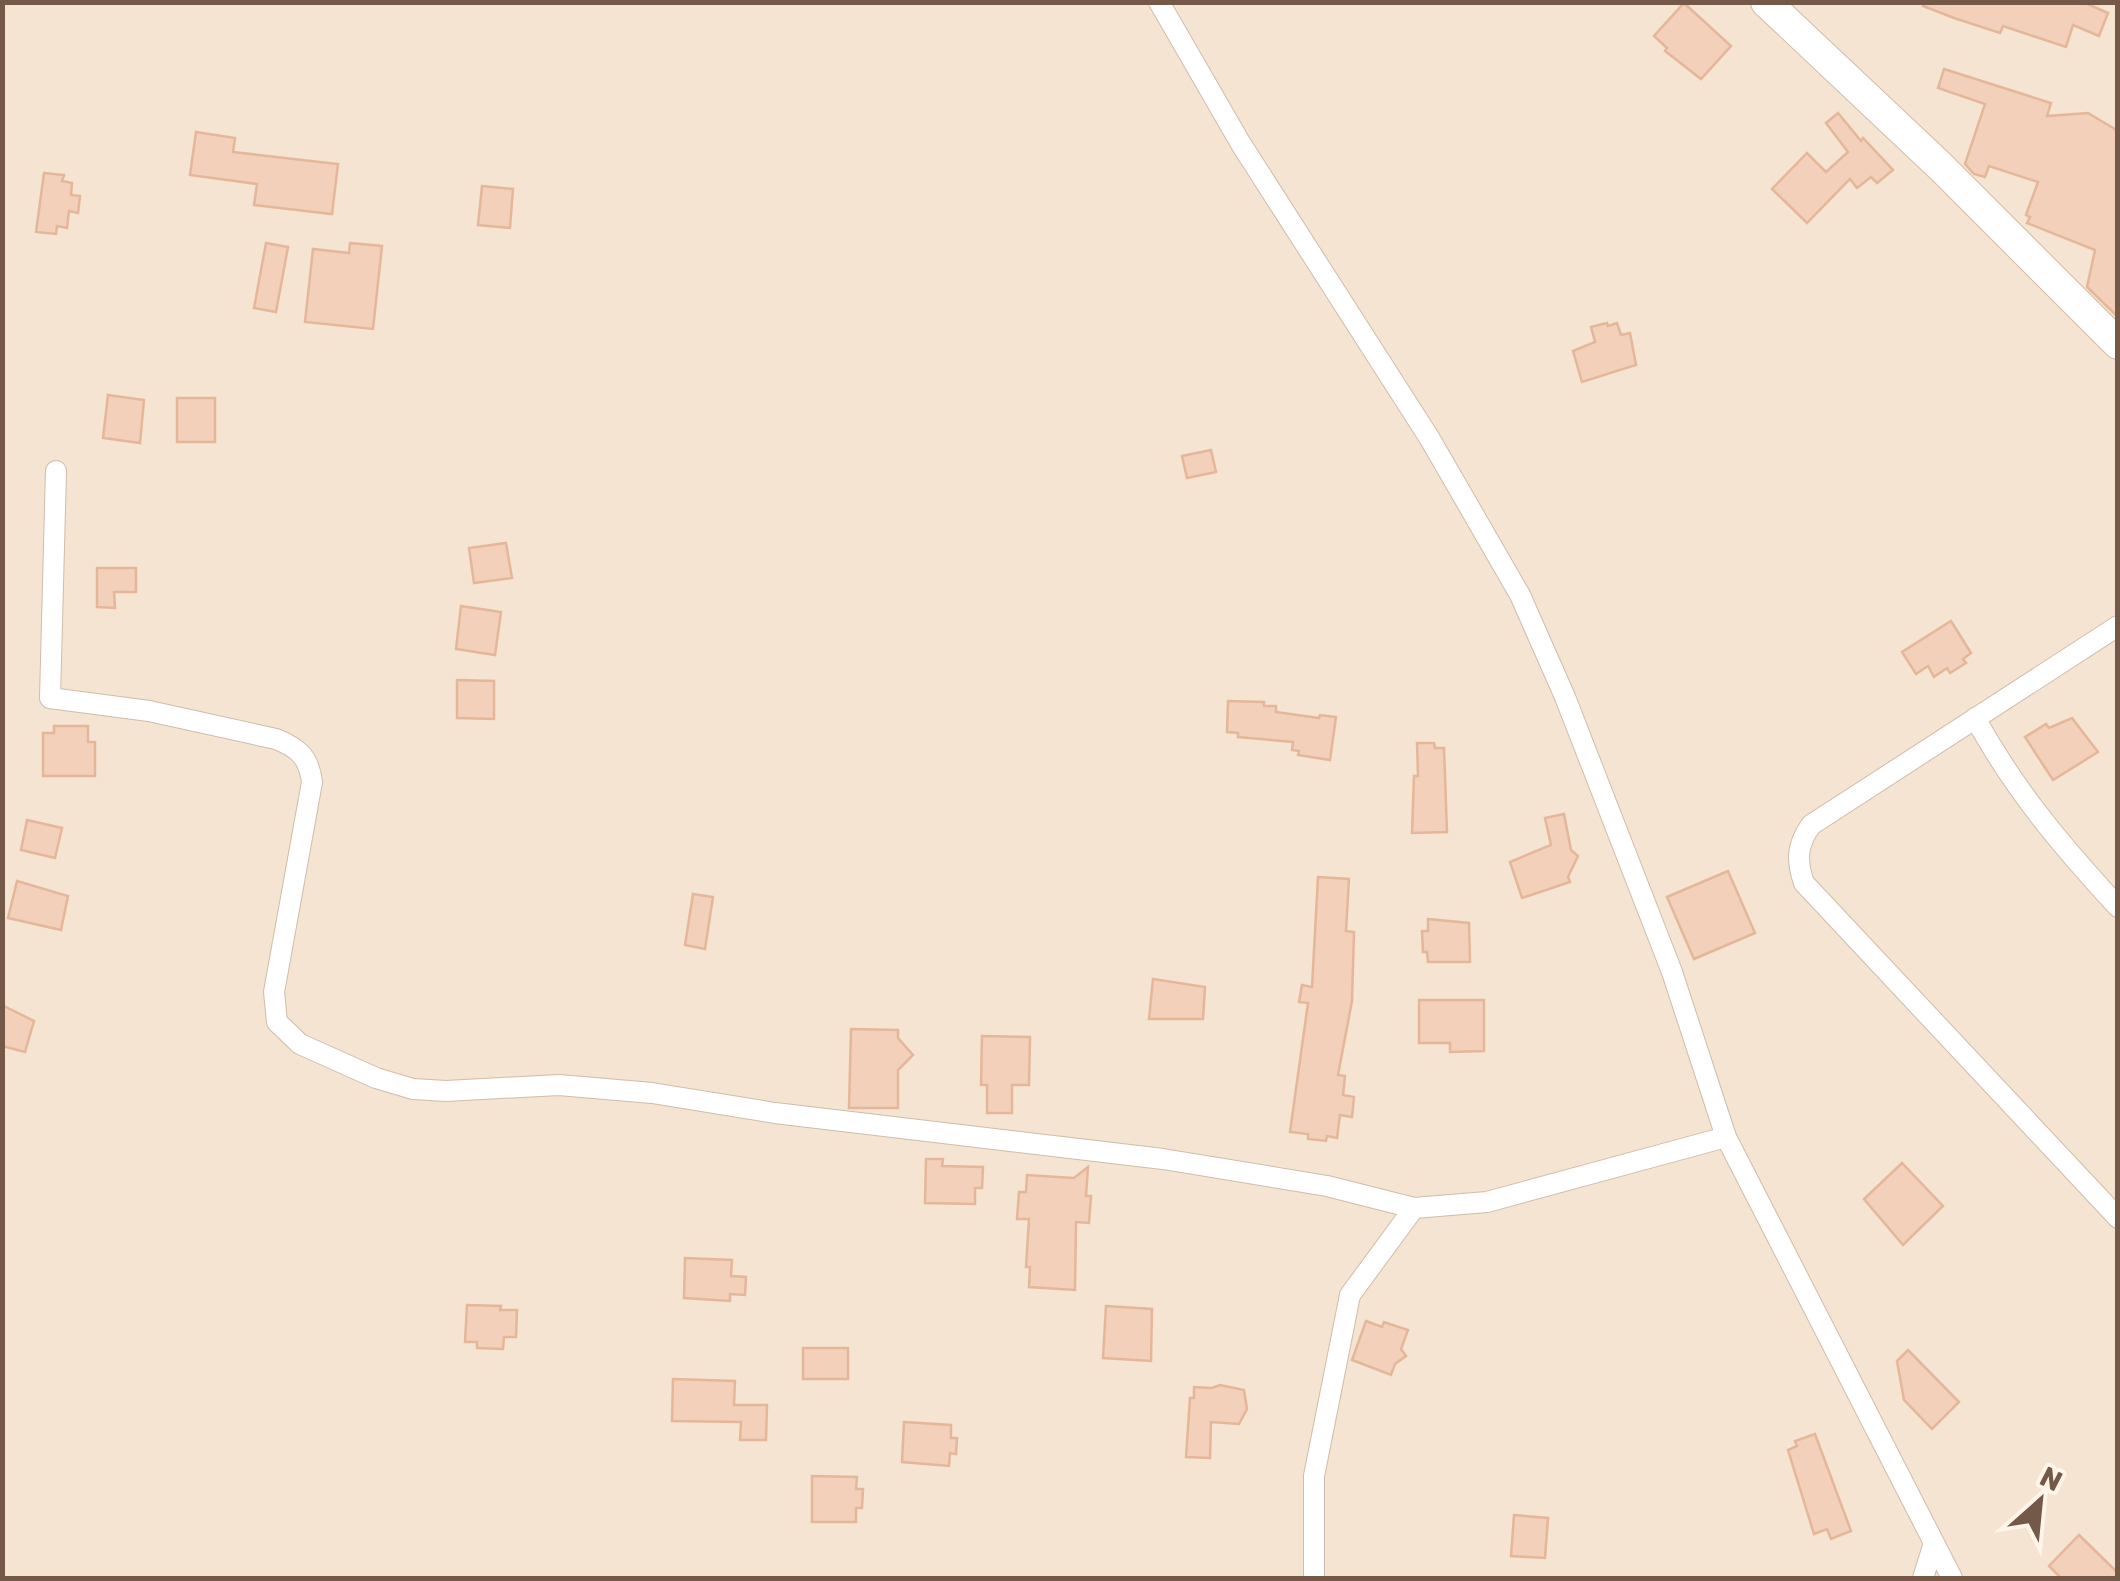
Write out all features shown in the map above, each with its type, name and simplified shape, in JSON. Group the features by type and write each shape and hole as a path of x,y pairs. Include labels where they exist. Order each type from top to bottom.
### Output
{"street":[{"path":"1158,2 1241,144 1430,439 1520,594 1565,697 1672,972 1726,1136 1952,1578"},
{"path":"1766,2 1940,166 2118,344"},
{"path":"56,471 50,698 150,711 294,746 310,767 312,782 274,992 277,1022 300,1044 376,1078 413,1089 446,1091 558,1085 652,1093 775,1113 1164,1159 1327,1186 1414,1208 1487,1202 1726,1136"},
{"path":"2118,626 1811,825 1801,840 1797,863 1804,883 2118,1218"},
{"path":"1975,718 2001,766 2048,831 2118,908"},
{"path":"1314,1578 1314,1476 1350,1295 1414,1208"},
{"path":"1923,1578 1934,1542"}],"shaded area":[{"path":"3,3 2117,3 2117,1578 3,1578"}],"building":[{"path":"1924,2 2083,2 2108,13 2099,36 2073,25 2066,47 2003,26 2000,33 1923,6"},
{"path":"1684,3 1731,46 1701,79 1665,51 1667,48 1654,36"},
{"path":"1944,69 2051,103 2047,116 2088,113 2118,131 2118,317 2087,287 2095,250 2027,223 2030,217 2026,215 2038,182 1989,166 1985,177 1974,174 1965,164 1985,104 1938,88"},
{"path":"1838,113 1893,170 1877,183 1871,177 1857,188 1850,179 1807,223 1772,189 1807,153 1826,172 1848,152 1826,123"},
{"path":"196,132 235,138 233,152 338,164 332,214 254,205 257,184 190,175"},
{"path":"44,173 64,175 62,181 72,183 71,195 80,196 78,213 69,211 67,228 57,226 56,234 36,232"},
{"path":"482,186 513,189 510,228 478,225"},
{"path":"266,243 288,247 276,312 254,308"},
{"path":"350,243 382,246 373,329 305,322 313,249 349,253"},
{"path":"1617,323 1621,335 1630,333 1636,365 1582,382 1573,351 1595,342 1591,327"},
{"path":"108,395 144,400 140,443 103,438"},
{"path":"177,398 215,398 215,442 177,442"},
{"path":"1211,450 1216,472 1187,478 1182,456"},
{"path":"506,543 512,578 474,583 469,548"},
{"path":"97,568 136,568 136,592 114,592 115,608 97,607"},
{"path":"461,606 501,612 495,655 456,649"},
{"path":"1951,621 1971,653 1963,659 1966,663 1950,673 1947,668 1934,677 1928,666 1916,674 1902,652"},
{"path":"457,680 494,681 494,719 457,718"},
{"path":"1228,701 1264,702 1264,706 1276,706 1276,712 1336,717 1330,760 1298,755 1299,751 1292,750 1293,742 1238,737 1238,733 1227,732"},
{"path":"2072,718 2098,752 2053,780 2025,737 2046,724 2049,728"},
{"path":"54,726 88,726 88,742 95,742 95,776 43,776 43,733 54,733"},
{"path":"1417,743 1434,743 1435,748 1444,748 1447,832 1412,833"},
{"path":"1564,814 1571,850 1578,856 1568,877 1570,882 1522,898 1510,862 1551,845 1545,818"},
{"path":"27,820 62,828 55,858 21,850"},
{"path":"1728,871 1755,933 1694,959 1667,897"},
{"path":"1318,877 1349,879 1346,931 1354,932 1352,1001 1338,1075 1345,1076 1343,1095 1354,1097 1352,1117 1340,1115 1337,1138 1327,1136 1326,1141 1290,1132 1308,1003 1299,1002 1302,985 1312,987"},
{"path":"17,881 68,896 61,930 8,918"},
{"path":"693,894 713,897 705,949 685,945"},
{"path":"1428,919 1469,923 1470,962 1428,962 1427,952 1423,952 1422,931 1428,931"},
{"path":"1153,979 1205,987 1203,1019 1149,1019"},
{"path":"1419,1000 1484,1000 1484,1051 1450,1052 1450,1043 1419,1043"},
{"path":"2,1005 34,1021 25,1052 2,1046"},
{"path":"851,1029 898,1030 898,1038 913,1055 898,1070 898,1108 849,1108"},
{"path":"982,1036 1030,1037 1029,1085 1012,1085 1012,1113 987,1113 987,1085 981,1085"},
{"path":"926,1159 943,1159 942,1166 983,1167 982,1188 975,1188 975,1204 925,1203"},
{"path":"1902,1163 1943,1206 1903,1245 1864,1199"},
{"path":"1088,1167 1089,1223 1076,1222 1075,1290 1029,1287 1029,1219 1017,1219 1019,1192 1026,1192 1027,1175 1074,1178"},
{"path":"685,1258 732,1260 731,1276 746,1277 745,1295 730,1294 730,1301 684,1298"},
{"path":"467,1305 517,1310 516,1337 504,1337 503,1349 477,1348 477,1342 465,1342"},
{"path":"1106,1306 1152,1309 1151,1361 1103,1358"},
{"path":"1366,1321 1408,1330 1401,1349 1406,1356 1395,1364 1391,1375 1352,1360"},
{"path":"803,1348 848,1348 848,1379 803,1379"},
{"path":"1908,1350 1959,1402 1932,1429 1904,1400 1897,1361"},
{"path":"673,1379 735,1381 734,1405 767,1405 766,1440 740,1440 741,1422 672,1421"},
{"path":"1220,1385 1244,1390 1247,1409 1239,1424 1211,1422 1210,1458 1186,1457 1194,1387"},
{"path":"904,1422 951,1425 951,1438 957,1438 956,1454 950,1453 949,1466 902,1462"},
{"path":"1815,1434 1851,1531 1831,1539 1827,1529 1814,1534 1788,1450 1797,1446 1795,1441"},
{"path":"812,1476 857,1477 856,1489 863,1489 856,1522 812,1522"},
{"path":"1514,1515 1548,1518 1545,1558 1511,1556"},
{"path":"2079,1535 2118,1573 2118,1578 2061,1578 2049,1566"}]}
